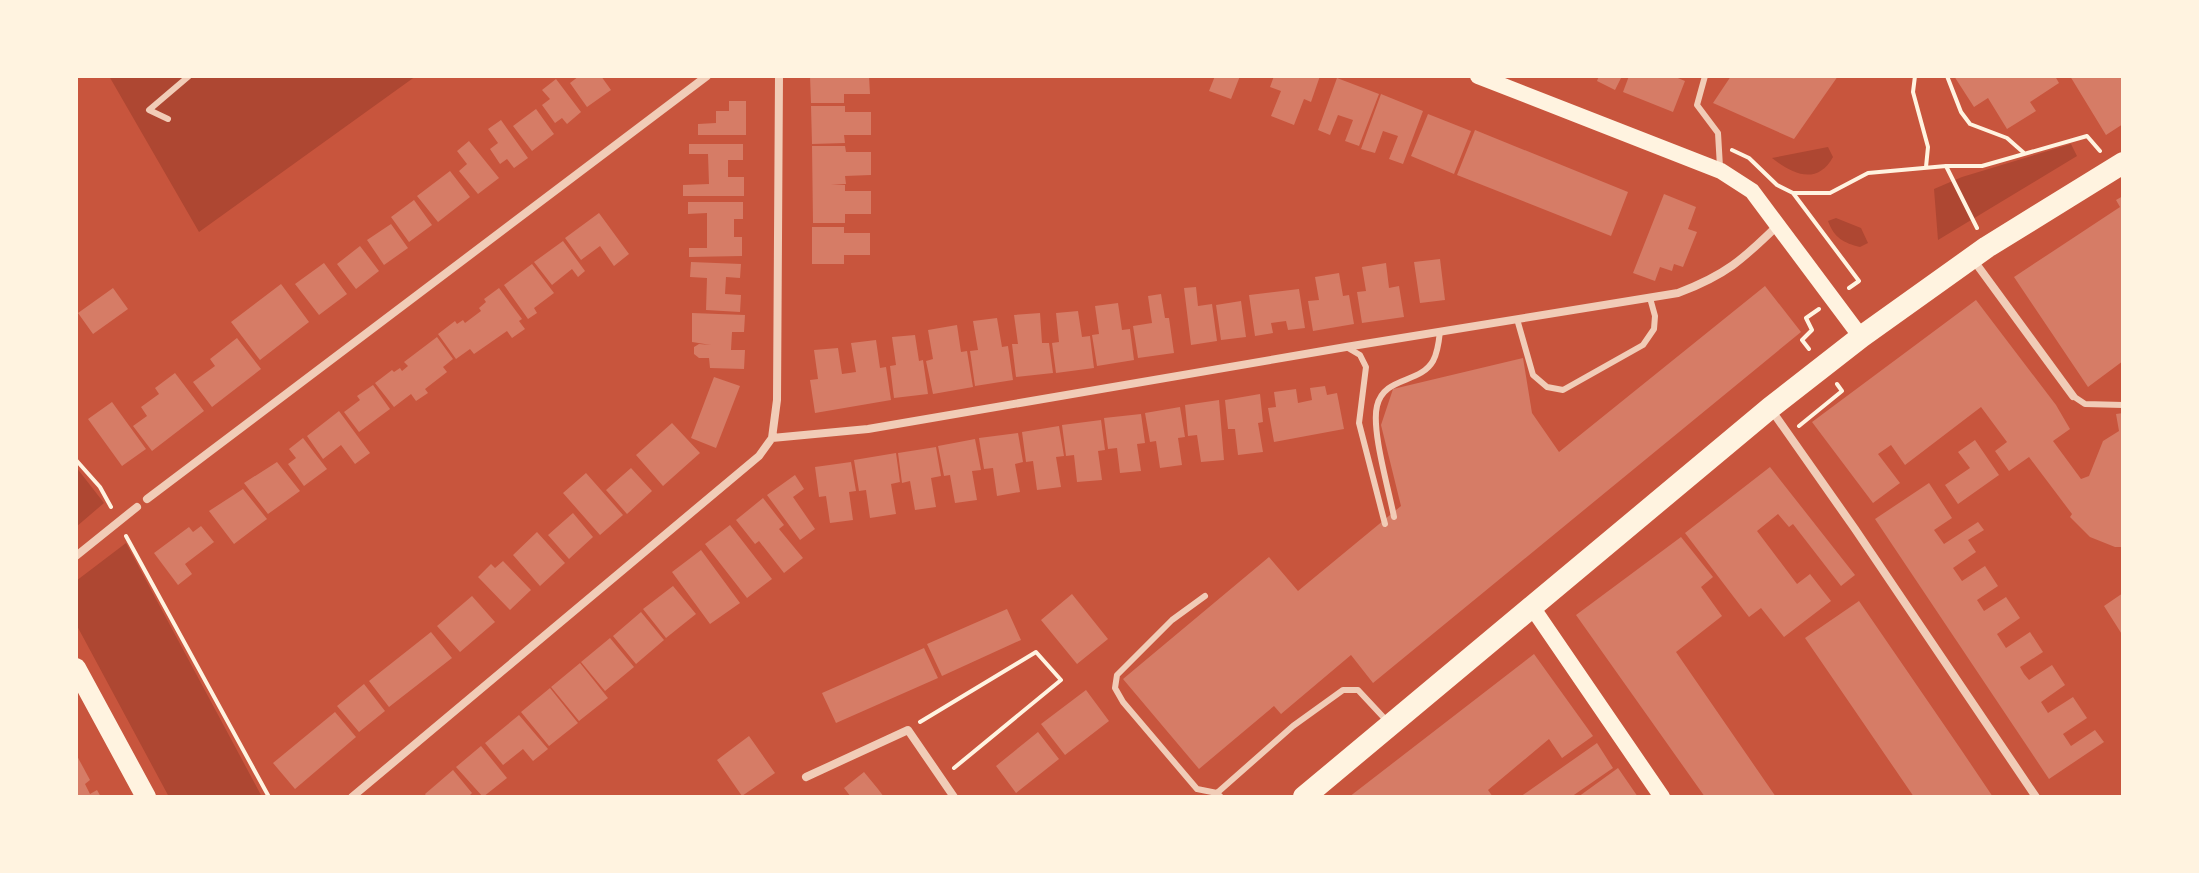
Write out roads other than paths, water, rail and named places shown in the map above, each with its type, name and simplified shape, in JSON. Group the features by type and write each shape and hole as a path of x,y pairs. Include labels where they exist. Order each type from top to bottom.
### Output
{"highway":[{"path":"1304,797 1770,408 1861,337 1979,252 2118,166"}],"main road":[{"path":"1478,76 1721,171 1752,191 1861,337"},
{"path":"1532,607 1662,797"},
{"path":"76,668 146,797"}],"street":[{"path":"147,499 707,76"},
{"path":"352,797 759,456 772,438 777,400 779,76"},
{"path":"772,438 868,429 1678,293 1712,280 1736,265 1778,225"},
{"path":"1979,252 2073,396"},
{"path":"1770,408 2036,797"},
{"path":"76,556 137,507"},
{"path":"806,777 908,730 954,797"}],"lane":[{"path":"168,119 149,110 189,76"},
{"path":"1705,76 1697,105 1718,133 1721,171"},
{"path":"1517,319 1533,375 1547,387 1563,390 1643,345 1654,329 1655,316 1650,298"},
{"path":"1394,517 1377,432 1377,403 1393,383 1420,373 1432,364 1440,331"},
{"path":"1346,347 1360,355 1366,367 1359,423 1385,524"},
{"path":"2073,396 2085,404 2123,405"},
{"path":"1205,596 1172,620 1117,675 1115,688 1123,702 1197,789 1219,795 1293,726 1343,690 1358,690 1391,725"}]}
